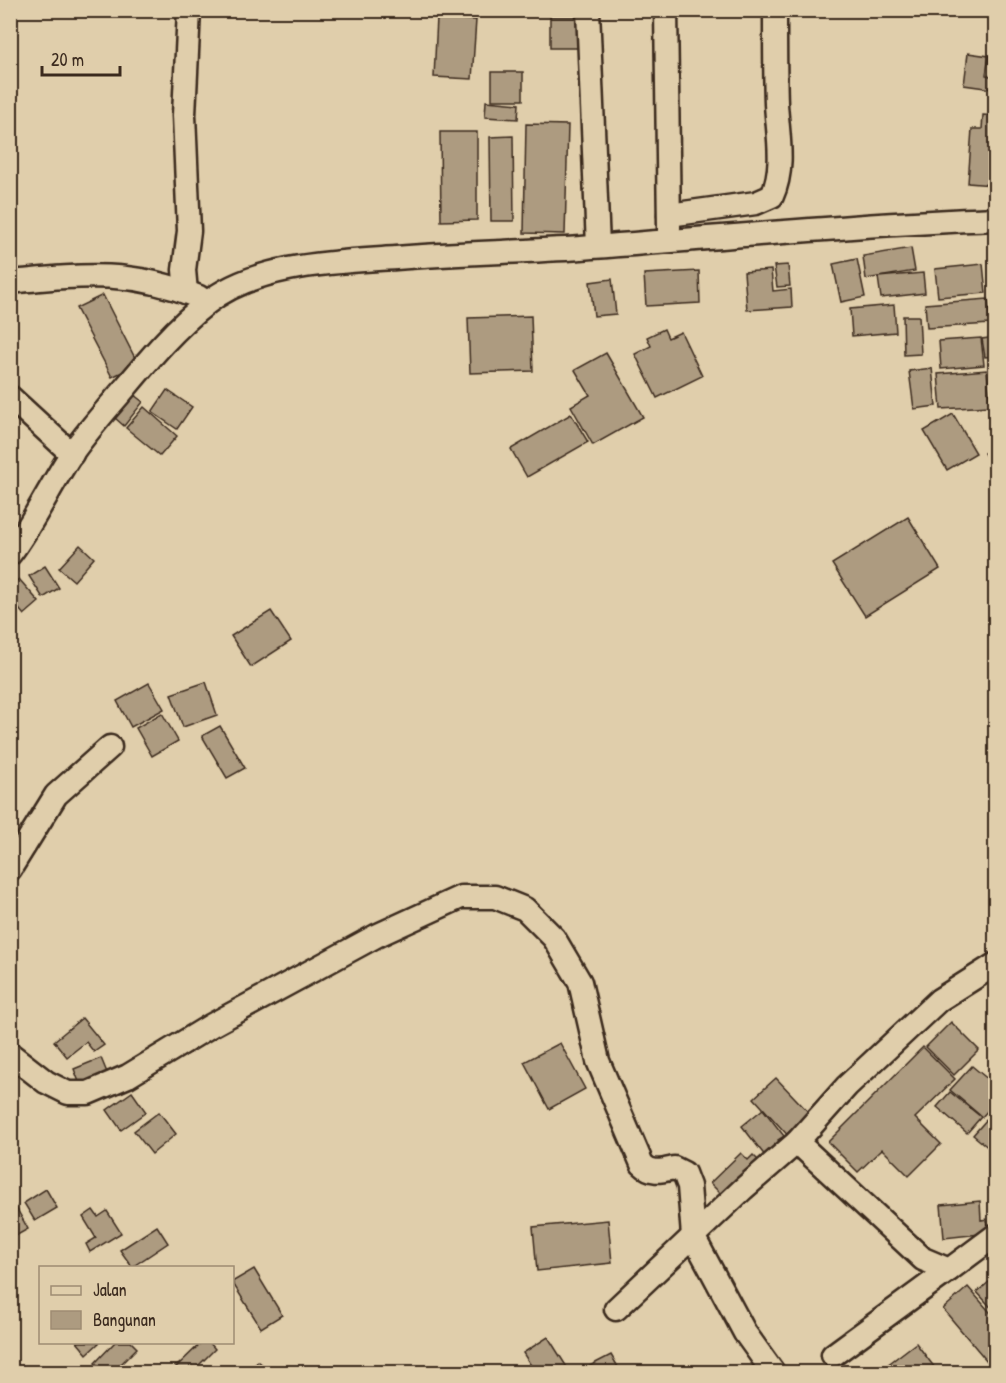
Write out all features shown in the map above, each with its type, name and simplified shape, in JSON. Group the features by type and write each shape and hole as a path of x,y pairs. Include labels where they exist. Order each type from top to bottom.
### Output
{"street":[{"path":"186,292 184,270 189,231 184,115 189,10"},
{"path":"588,10 598,246"},
{"path":"666,10 669,242"},
{"path":"669,215 756,203 772,196 779,181 780,164 776,104 775,10"},
{"path":"10,554 22,539 72,454 139,371 177,329 209,302 238,285 270,274 303,266 433,255 669,242 996,219"},
{"path":"10,282 106,275 139,279 186,292 209,302"},
{"path":"10,397 72,454"},
{"path":"10,869 56,795 110,747"},
{"path":"10,1054 46,1082 69,1093 88,1093 128,1076 212,1025 376,936 461,897 495,897 525,909 554,938 580,982 598,1061 642,1164 648,1170 658,1172 674,1168 684,1173 689,1186 693,1236 745,1333 773,1372"},
{"path":"616,1309 797,1142 847,1086 939,1000 996,964"},
{"path":"797,1142 923,1258 949,1270"},
{"path":"833,1355 996,1235"}],"building":[{"path":"550,16 585,16 585,48 550,48"},
{"path":"437,18 476,20 472,79 434,77"},
{"path":"968,53 989,56 986,75 994,77 992,89 964,85"},
{"path":"492,72 523,72 523,100 492,100"},
{"path":"486,101 519,104 518,119 485,117"},
{"path":"983,115 996,116 996,179 993,179 992,185 968,183 972,129 982,129"},
{"path":"526,124 568,125 565,234 524,233"},
{"path":"440,132 477,132 477,220 441,221"},
{"path":"513,136 514,221 491,221 490,137"},
{"path":"911,248 915,271 866,279 863,256"},
{"path":"857,259 865,297 841,302 833,264"},
{"path":"983,264 986,293 938,297 935,269"},
{"path":"788,265 790,286 777,287 774,266"},
{"path":"771,270 773,291 791,289 792,307 747,310 744,272"},
{"path":"699,271 700,303 646,306 644,274"},
{"path":"923,273 925,293 881,298 878,277"},
{"path":"612,279 616,314 594,316 590,282"},
{"path":"103,295 138,364 112,377 76,308"},
{"path":"988,299 990,324 927,328 925,304"},
{"path":"894,305 896,332 852,336 850,309"},
{"path":"531,316 533,371 470,373 468,318"},
{"path":"903,316 919,316 921,354 904,355"},
{"path":"664,329 668,338 681,332 702,376 657,398 635,354 651,346 647,337"},
{"path":"996,337 996,356 985,357 982,339"},
{"path":"981,338 984,365 941,369 939,341"},
{"path":"606,353 643,417 593,445 571,406 590,395 575,370"},
{"path":"932,368 936,406 914,409 909,371"},
{"path":"987,370 990,406 941,409 938,374"},
{"path":"167,390 192,407 177,429 152,412"},
{"path":"134,395 143,402 124,426 115,418"},
{"path":"144,407 177,436 160,456 126,428"},
{"path":"571,414 588,442 527,477 511,449"},
{"path":"953,414 976,453 947,470 924,431"},
{"path":"996,446 996,472 984,453"},
{"path":"908,517 940,569 865,616 832,564"},
{"path":"80,545 94,558 74,581 59,568"},
{"path":"45,566 59,588 43,598 29,576"},
{"path":"19,579 39,602 24,615 10,598 10,586"},
{"path":"271,611 291,641 251,667 231,636"},
{"path":"206,682 217,715 183,727 171,694"},
{"path":"149,683 164,709 131,727 117,701"},
{"path":"162,713 178,741 152,756 136,728"},
{"path":"220,726 245,768 227,778 202,736"},
{"path":"82,1018 104,1045 94,1052 86,1042 67,1057 54,1041"},
{"path":"951,1022 979,1050 954,1075 926,1047"},
{"path":"560,1043 585,1089 549,1109 524,1062"},
{"path":"923,1047 955,1079 915,1118 941,1144 909,1176 882,1149 858,1172 828,1142"},
{"path":"101,1058 108,1075 81,1087 74,1069"},
{"path":"972,1066 996,1086 996,1101 982,1117 950,1090"},
{"path":"776,1078 815,1119 792,1140 754,1098"},
{"path":"132,1092 146,1112 121,1130 107,1110"},
{"path":"950,1092 981,1117 967,1133 937,1107"},
{"path":"763,1109 784,1136 778,1140 785,1148 769,1161 742,1126"},
{"path":"996,1109 996,1154 973,1135"},
{"path":"159,1112 176,1134 152,1154 134,1131"},
{"path":"741,1153 748,1160 753,1155 763,1165 727,1200 710,1183"},
{"path":"46,1189 57,1208 35,1221 24,1203"},
{"path":"980,1201 981,1220 987,1219 989,1233 944,1238 941,1205"},
{"path":"13,1202 28,1229 12,1238 10,1204"},
{"path":"93,1210 98,1217 107,1211 121,1233 90,1252 86,1244 96,1238 83,1217"},
{"path":"608,1220 612,1263 537,1271 533,1227"},
{"path":"157,1226 168,1243 134,1266 120,1250"},
{"path":"254,1269 282,1315 261,1328 234,1285 234,1281"},
{"path":"996,1276 996,1313 977,1292"},
{"path":"968,1287 996,1319 996,1354 987,1361 943,1309"},
{"path":"548,1337 570,1372 535,1372 523,1353"},
{"path":"916,1343 938,1372 878,1372"},
{"path":"79,1344 98,1344 87,1354"},
{"path":"113,1344 133,1344 137,1348 113,1372 104,1372 95,1363"},
{"path":"200,1344 211,1344 215,1349 192,1372 173,1370"},
{"path":"611,1355 621,1372 580,1371"},
{"path":"258,1361 271,1372 248,1372"}]}
